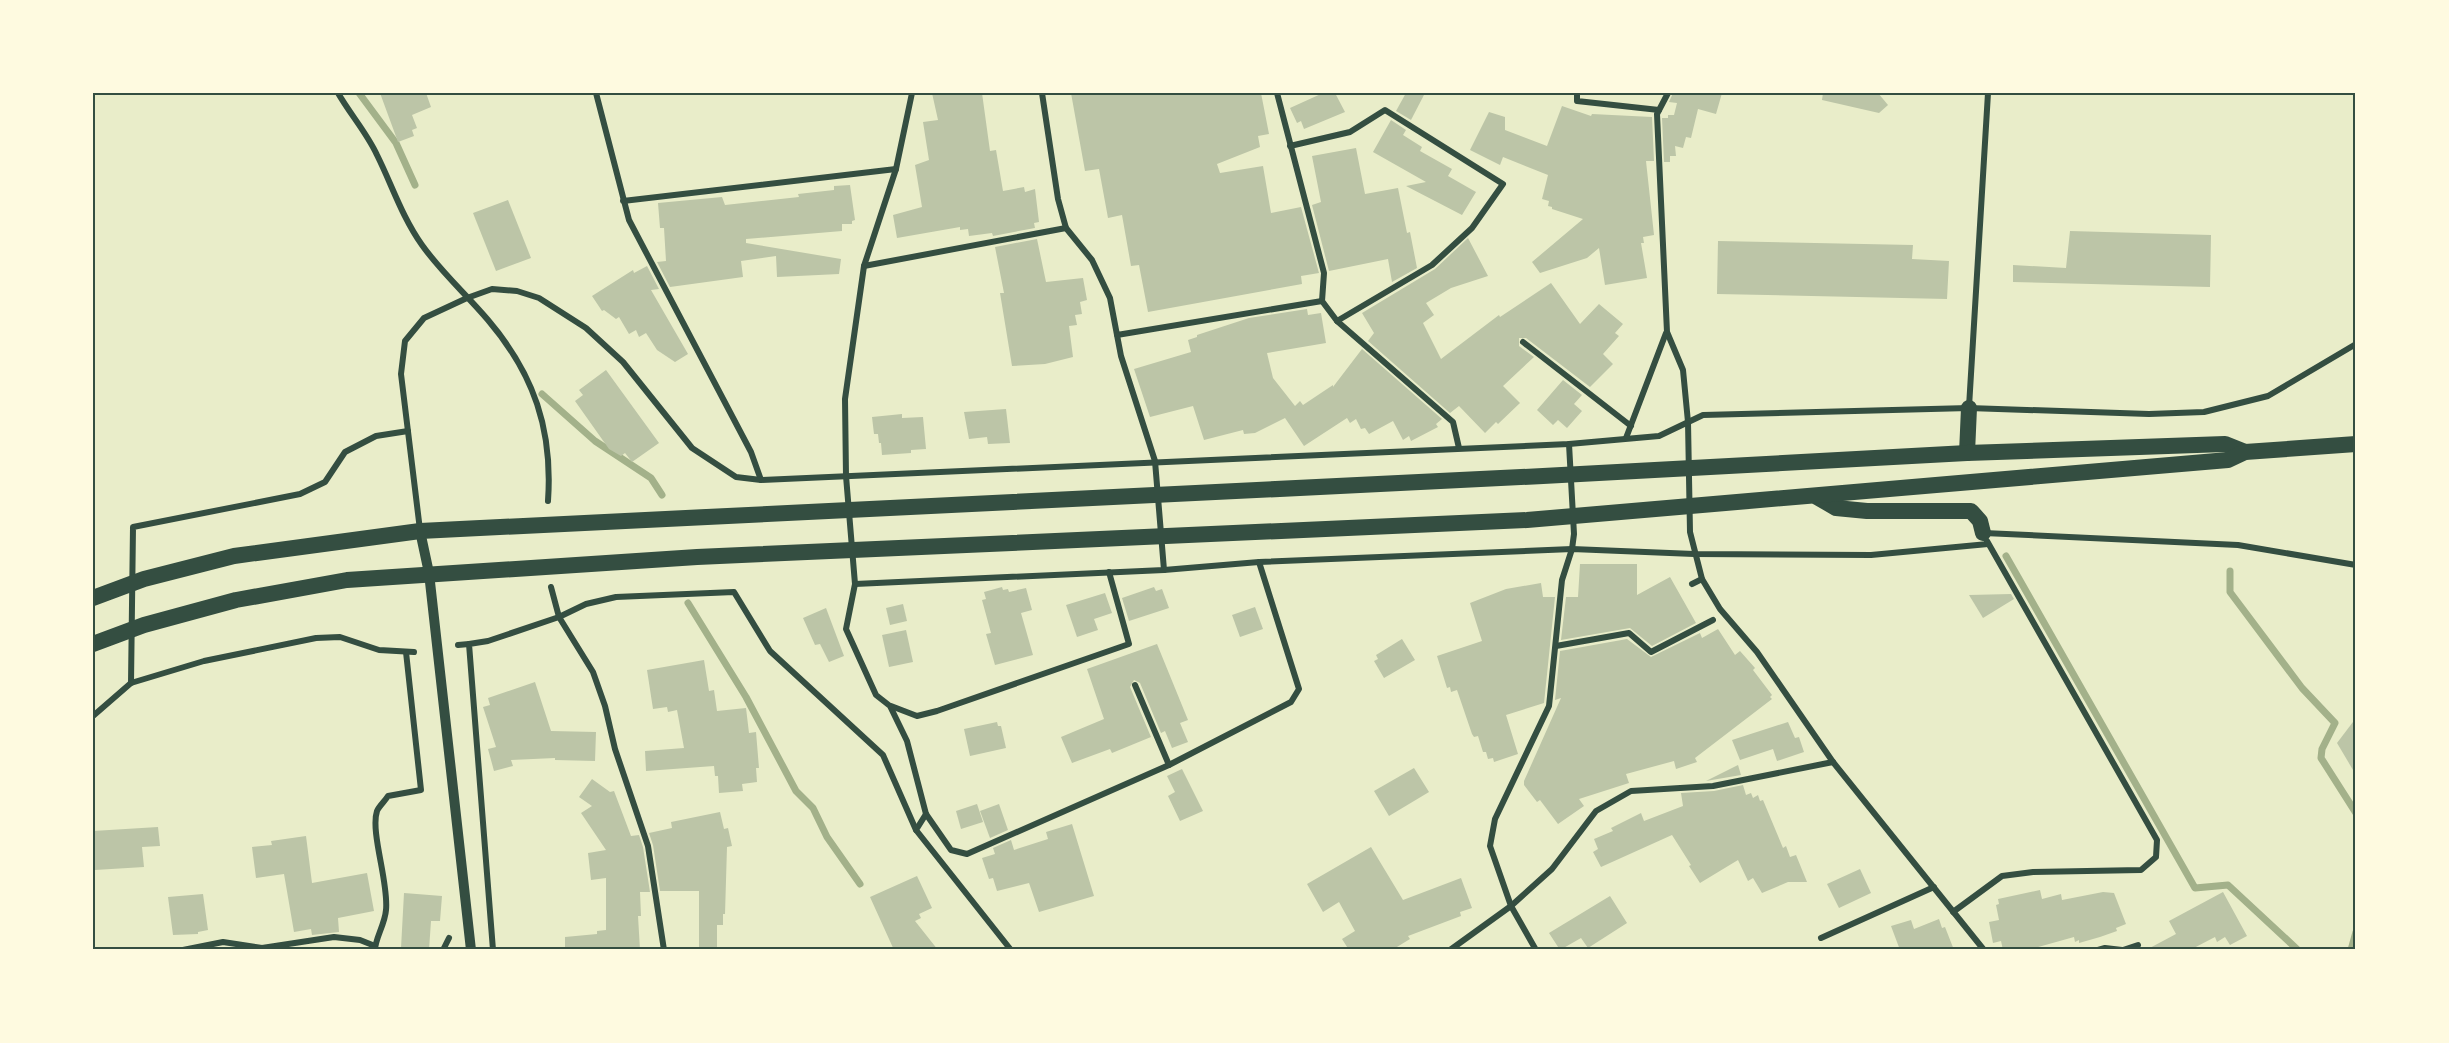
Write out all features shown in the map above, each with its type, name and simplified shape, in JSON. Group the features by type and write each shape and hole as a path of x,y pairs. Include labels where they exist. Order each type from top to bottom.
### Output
{"highway":[{"path":"1968,453 1969,408"},
{"path":"93,598 144,579 234,556 420,531 1531,477 1968,453 2225,444 2245,452"},
{"path":"93,644 144,625 236,600 347,580 698,557 1527,520 1817,497 2228,460 2245,452 2356,444"},
{"path":"1817,497 1836,508 1856,510 1971,511 1980,521 1985,539"}],"street":[{"path":"338,93 376,152 405,219 423,246 488,320 513,355 535,392 545,431 550,471 548,501"},
{"path":"596,93 622,201 629,220 751,452 761,480"},
{"path":"912,93 896,169 864,266 845,399 846,486 855,584 846,629 876,695 890,706 917,716 1129,644 1108,572"},
{"path":"1042,93 1058,199 1066,228 1092,260 1110,298 1121,356 1155,461 1164,570"},
{"path":"1277,93 1324,273 1322,301 1336,321 1453,422 1459,448"},
{"path":"1577,93 1577,101 1659,110"},
{"path":"1668,93 1657,114 1667,332 1683,370 1689,445 1690,532 1702,579 1720,609 1757,652 1833,762 1984,950"},
{"path":"1969,408 1988,93"},
{"path":"1290,146 1350,132 1385,110 1503,184 1472,228 1432,265 1336,321"},
{"path":"622,201 896,169"},
{"path":"864,266 1066,228"},
{"path":"471,950 429,573 420,531 402,374 405,341 424,318 492,289 517,291 540,298 586,328 623,362 692,448 736,477 761,480 1569,444 1659,436 1703,415 1969,408 2149,414 2204,412 2268,396 2356,344"},
{"path":"1117,335 1322,301"},
{"path":"1626,438 1667,332"},
{"path":"1523,342 1631,426"},
{"path":"131,683 133,527 300,494 325,482 345,452 376,436 408,431"},
{"path":"1536,950 1511,906 1490,846 1495,819 1549,706 1562,580 1572,549 1574,534 1569,444"},
{"path":"855,584 1164,570 1259,562 1572,549 1694,554 1870,555 1985,539 2238,545 2356,565"},
{"path":"1953,912 2002,876 2033,872 2141,870 2156,857 2157,840 1985,539"},
{"path":"890,706 907,741 926,814 951,850 966,854 1169,765 1291,702 1299,689 1259,562"},
{"path":"1692,584 1702,579"},
{"path":"551,586 560,617 593,672 605,706 615,749 648,846 664,950"},
{"path":"458,645 488,641 560,617 586,604 616,597 734,592 770,651 883,755 916,830 1011,950"},
{"path":"1556,646 1629,633 1651,652 1713,620"},
{"path":"93,716 131,683 204,661 316,638 340,637 379,650 414,652"},
{"path":"469,644 488,927 493,950"},
{"path":"183,950 223,942 262,948 334,937 360,940 375,948 384,927 387,908 375,822 378,809 388,796 421,790 406,652"},
{"path":"1135,685 1169,765"},
{"path":"1450,950 1511,906 1552,869 1596,812 1631,792 1713,786 1833,762"},
{"path":"916,830 926,814"},
{"path":"1821,938 1934,887"},
{"path":"443,950 449,938"},
{"path":"2098,950 2105,948 2122,950 2138,945"}],"building":[{"path":"380,93 426,93 431,107 412,115 417,128 412,130 414,136 398,142"},
{"path":"932,93 982,93 990,151 996,150 1003,191 1024,187 1025,192 1035,189 1039,222 1034,223 1035,228 993,236 992,233 969,236 968,229 960,230 960,227 897,238 893,215 922,207 915,165 929,160 923,122 938,120"},
{"path":"1071,93 1261,93 1269,134 1258,136 1260,147 1217,164 1220,173 1263,166 1271,213 1301,207 1319,273 1301,276 1302,284 1148,312 1139,265 1131,266 1122,215 1108,218 1099,169 1085,171"},
{"path":"1323,93 1335,93 1345,112 1304,129 1301,121 1297,123 1290,108"},
{"path":"1406,93 1425,93 1411,120 1396,111"},
{"path":"1673,93 1722,93 1716,114 1698,109 1691,138 1686,137 1683,148 1675,146 1676,156 1670,156 1670,162 1664,162 1662,118 1674,115 1677,103 1669,102"},
{"path":"1823,93 1878,93 1888,105 1879,113 1822,100"},
{"path":"1562,106 1591,116 1592,114 1652,117 1654,161 1646,161 1654,235 1643,237 1644,243 1641,243 1647,278 1605,285 1599,248 1587,258 1540,273 1532,262 1583,219 1552,209 1548,206 1549,201 1542,199 1548,175 1503,157 1500,165 1470,150 1489,112 1505,117 1505,130 1547,146"},
{"path":"1391,120 1406,130 1403,135 1422,147 1420,151 1452,169 1448,176 1476,192 1462,215 1406,186 1426,182 1373,152"},
{"path":"1356,148 1365,194 1398,188 1407,233 1410,232 1417,268 1392,282 1388,259 1329,271 1312,205 1321,202 1312,156"},
{"path":"850,185 855,220 852,224 842,224 842,231 746,239 746,243 841,259 839,274 777,277 776,256 741,261 743,277 670,287 657,262 666,261 664,228 660,228 658,203 722,197 725,205 799,197 798,194 834,190 834,186"},
{"path":"508,200 531,258 496,271 473,213"},
{"path":"2070,231 2211,235 2210,287 2013,282 2013,265 2066,268"},
{"path":"1468,238 1488,276 1451,288 1426,303 1434,315 1423,323 1441,359 1499,315 1500,317 1551,283 1580,324 1599,304 1623,324 1615,333 1619,336 1603,354 1613,364 1590,387 1526,338 1519,338 1519,346 1534,357 1503,386 1520,403 1485,433 1459,406 1450,413 1368,341 1374,333 1362,313 1435,269"},
{"path":"1037,239 1046,282 1083,278 1087,300 1080,302 1082,314 1075,315 1077,325 1069,326 1073,357 1045,364 1012,366 1000,293 1004,293 995,247"},
{"path":"1718,241 1913,245 1912,259 1949,261 1947,299 1717,294"},
{"path":"647,266 659,289 651,290 688,354 675,362 657,350 646,333 639,337 636,330 629,334 619,317 616,319 604,310 602,311 592,296 633,270 634,273"},
{"path":"1307,309 1308,315 1321,313 1326,343 1267,353 1273,378 1295,406 1300,401 1303,405 1333,385 1333,387 1362,349 1442,419 1436,424 1438,427 1411,441 1409,436 1403,440 1393,421 1369,434 1365,428 1361,429 1356,419 1350,423 1347,418 1304,446 1285,418 1255,433 1244,434 1243,430 1204,440 1193,406 1150,417 1134,369 1191,352 1188,340 1197,335 1249,318"},
{"path":"606,370 659,443 632,462 625,453 621,456 609,449 575,401 583,395 579,390"},
{"path":"1563,380 1582,395 1574,404 1582,411 1567,428 1558,420 1553,425 1537,410"},
{"path":"1006,409 1010,443 988,444 987,437 969,439 964,412"},
{"path":"902,414 902,418 923,417 926,449 911,450 911,453 882,455 878,434 874,434 872,417"},
{"path":"1580,564 1637,564 1637,595 1670,577 1696,623 1652,646 1630,628 1561,640 1566,597 1578,597"},
{"path":"1541,583 1543,597 1555,597 1544,703 1506,715 1518,754 1494,762 1493,758 1488,759 1486,752 1483,752 1478,736 1474,737 1472,734 1457,690 1451,692 1450,687 1447,688 1437,656 1482,641 1470,603 1506,589"},
{"path":"1002,587 1003,590 1008,589 1009,592 1026,588 1032,610 1021,613 1033,655 995,665 986,634 991,633 982,600 986,599 984,592"},
{"path":"1154,587 1156,591 1162,589 1169,608 1129,621 1122,598"},
{"path":"1105,593 1112,613 1094,619 1098,630 1077,637 1066,605"},
{"path":"2011,594 2014,599 1983,618 1969,595"},
{"path":"903,604 907,621 890,625 886,608"},
{"path":"1255,607 1263,629 1240,637 1232,615"},
{"path":"826,608 844,656 829,662 820,644 815,645 803,618"},
{"path":"1718,629 1735,655 1740,651 1755,668 1753,670 1772,695 1770,697 1772,699 1695,758 1697,762 1676,769 1674,761 1626,774 1629,783 1579,799 1584,806 1558,824 1540,800 1537,802 1524,785 1524,781 1561,698 1555,700 1560,651 1627,639 1651,657 1700,633 1702,638"},
{"path":"906,630 913,662 889,667 882,635"},
{"path":"1402,639 1415,660 1384,678 1374,661 1378,659 1376,655"},
{"path":"1157,644 1188,720 1180,723 1188,742 1172,748 1165,731 1161,733 1140,683 1134,680 1130,687 1151,737 1112,753 1110,749 1072,763 1061,737 1104,719 1087,669"},
{"path":"704,660 709,691 714,690 717,711 746,708 749,733 756,732 759,768 756,768 757,782 742,784 743,791 719,793 718,776 715,776 714,766 646,771 645,751 684,748 677,710 668,712 667,707 653,709 647,670"},
{"path":"535,682 551,731 596,732 595,761 555,760 555,758 511,760 513,766 494,771 488,749 496,747 483,707 490,705 488,698"},
{"path":"2356,718 2356,775 2337,743"},
{"path":"997,722 998,726 1001,726 1006,748 970,756 964,729"},
{"path":"1788,722 1795,738 1799,737 1804,752 1777,761 1773,749 1740,760 1732,740"},
{"path":"1738,765 1741,775 1706,781"},
{"path":"1414,768 1429,792 1389,816 1374,791"},
{"path":"1182,769 1203,811 1180,821 1168,796 1175,792 1167,776"},
{"path":"592,779 610,792 614,791 631,836 639,835 643,847 650,892 640,892 641,916 638,916 640,950 565,950 565,937 597,934 597,931 606,930 606,878 591,880 588,853 606,850 581,813 592,806 579,797"},
{"path":"1743,785 1746,795 1751,793 1753,798 1758,795 1760,801 1763,800 1783,848 1786,846 1790,857 1796,855 1807,882 1788,882 1762,893 1753,878 1748,881 1738,860 1700,883 1672,835 1601,867 1593,852 1598,849 1594,839 1613,831 1611,828 1641,813 1644,821 1683,806 1681,793 1714,791"},
{"path":"977,804 983,822 961,829 956,811"},
{"path":"999,804 1008,830 990,838 980,811"},
{"path":"720,812 724,829 728,828 732,846 727,847 725,914 723,914 723,925 717,925 717,950 699,950 699,891 660,891 649,833 672,828 671,822"},
{"path":"1072,824 1094,896 1039,912 1029,883 997,891 993,878 989,879 982,858 995,854 993,848 1011,840 1014,850 1048,839 1046,832"},
{"path":"158,827 160,846 142,847 144,867 95,870 93,831"},
{"path":"306,836 312,883 367,873 374,911 338,918 339,932 312,935 311,929 294,932 284,874 256,878 252,847 272,845 271,841"},
{"path":"1371,847 1403,900 1461,878 1472,908 1460,912 1461,916 1408,936 1410,939 1392,950 1349,950 1342,939 1355,931 1339,902 1323,912 1307,884"},
{"path":"1860,869 1871,893 1839,908 1827,884"},
{"path":"917,876 932,908 919,914 921,918 915,921 938,950 894,950 870,897"},
{"path":"2040,890 2042,899 2061,894 2062,900 2103,892 2114,893 2126,924 2116,928 2117,931 2079,943 2079,940 2075,942 2074,937 2028,950 2003,950 2001,941 1993,943 1989,922 1999,920 1996,905 1999,904 1998,899"},
{"path":"2223,892 2247,936 2230,945 2225,937 2217,942 2215,937 2190,950 2146,950 2176,934 2169,921"},
{"path":"404,893 442,896 440,921 431,921 429,950 401,948"},
{"path":"203,894 208,930 198,932 198,934 173,935 168,897"},
{"path":"1610,896 1627,923 1588,948 1581,938 1560,950 1549,933"},
{"path":"1939,919 1942,928 1945,927 1954,950 1900,950 1891,926 1911,920 1914,929"}],"waterway":[{"path":"359,93 396,143 415,185"},
{"path":"542,394 595,441 651,478 662,495"},
{"path":"2006,556 2195,888 2228,885 2298,950"},
{"path":"2230,571 2230,592 2302,688 2335,723 2322,749 2321,758 2356,813"},
{"path":"688,603 746,697 796,791 813,808 827,837 860,884"},
{"path":"2351,950 2356,932"}]}
